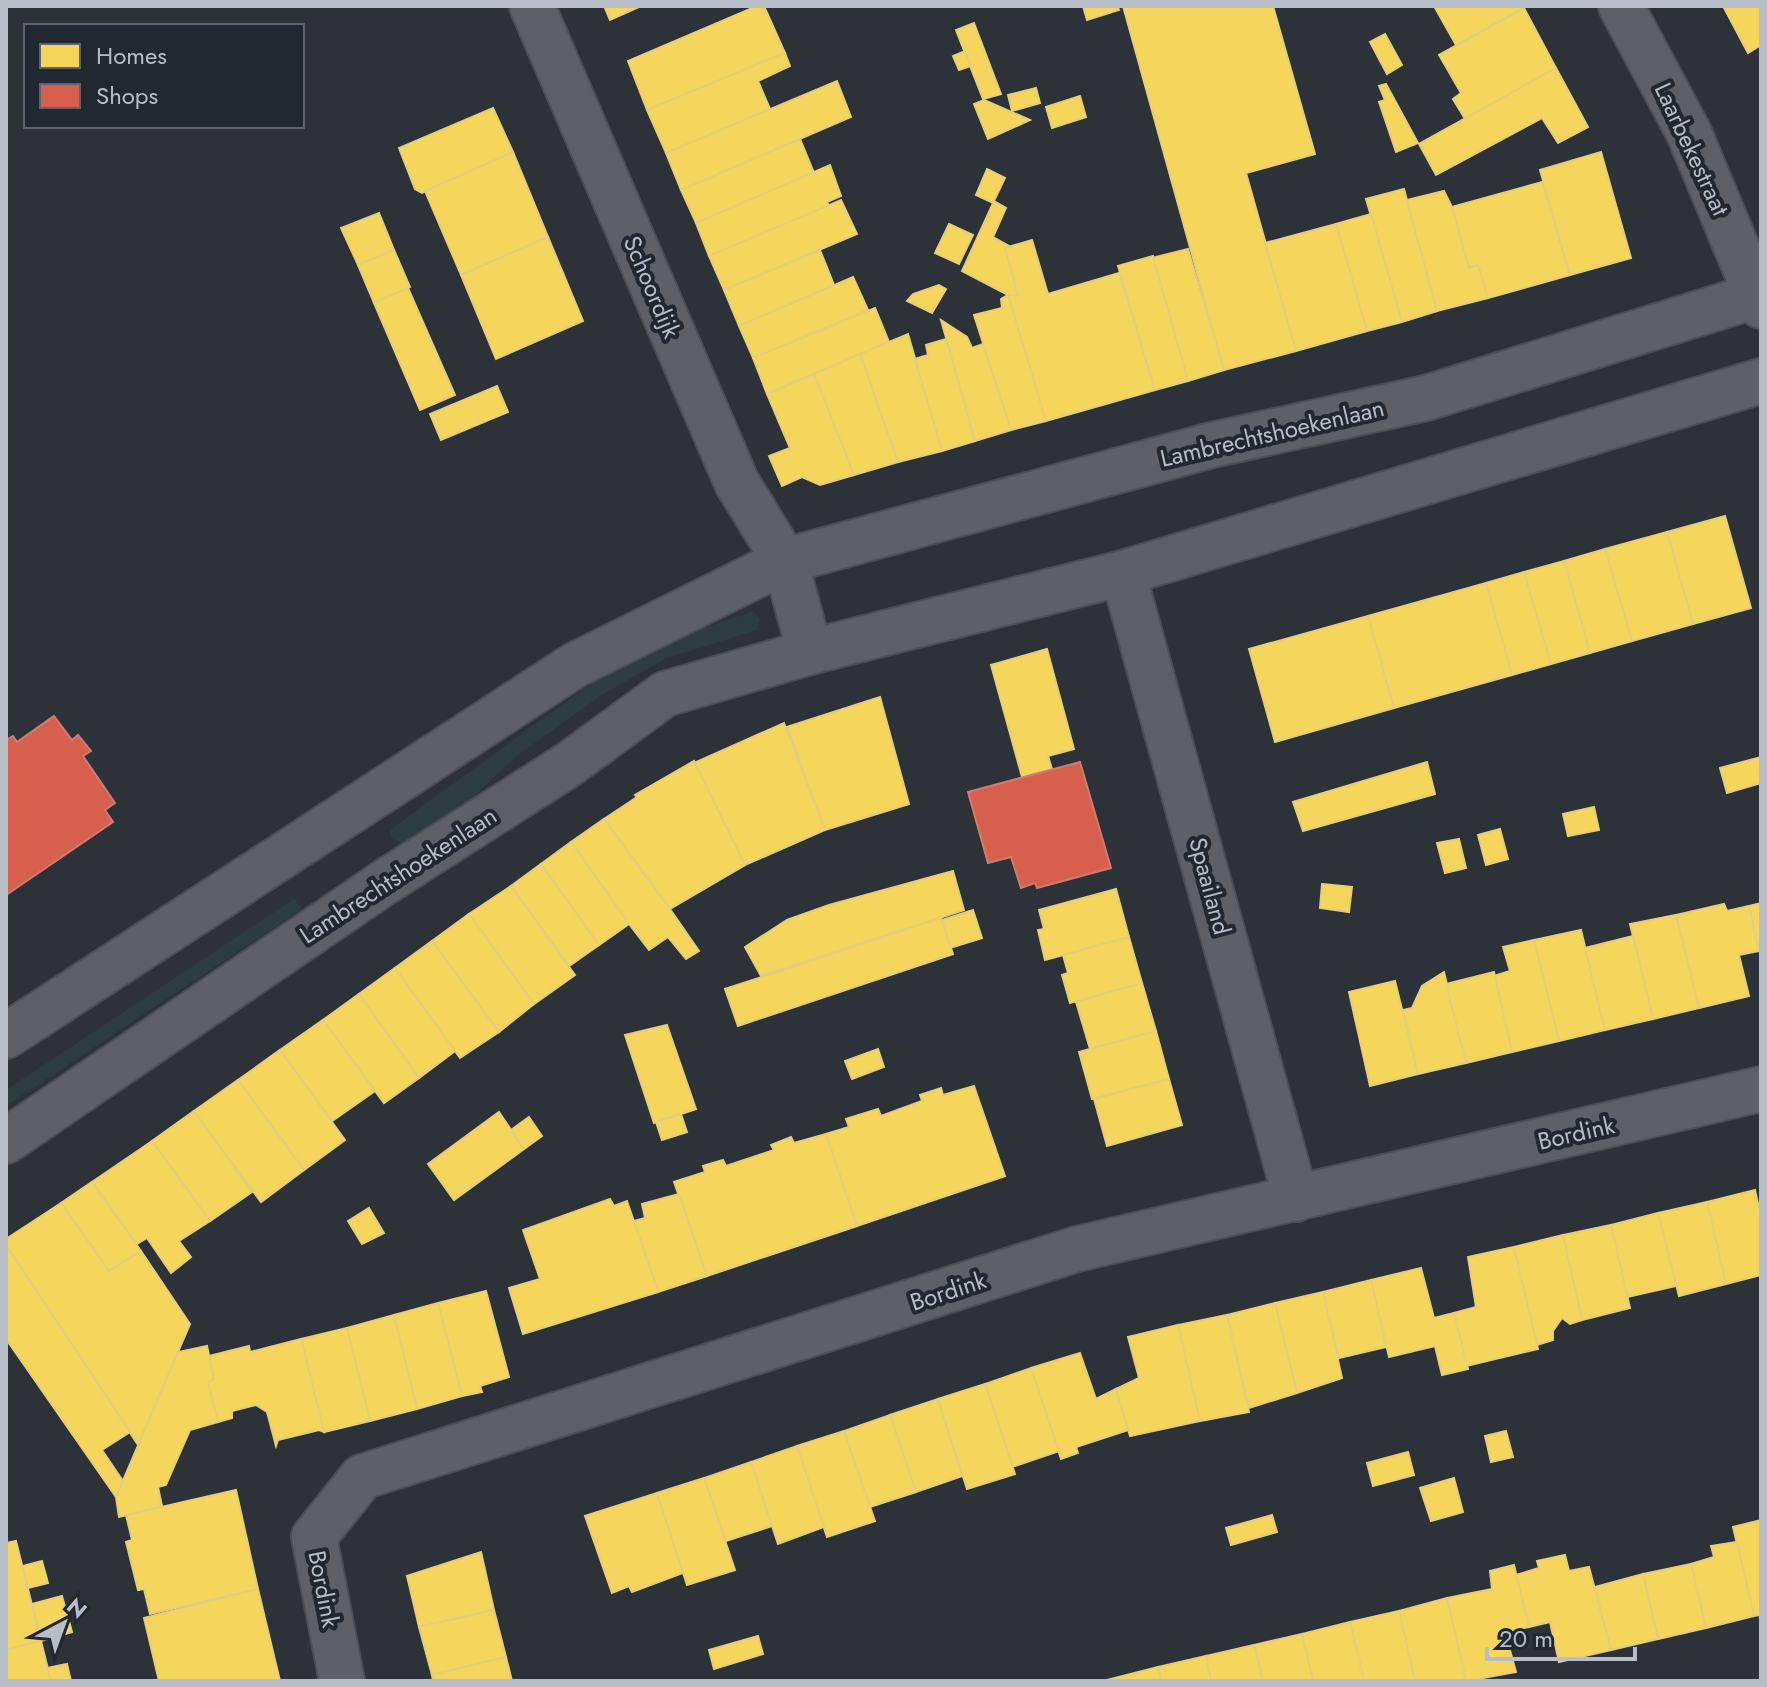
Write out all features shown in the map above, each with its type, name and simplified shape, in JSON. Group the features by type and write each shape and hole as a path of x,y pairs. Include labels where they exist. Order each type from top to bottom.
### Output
{"street":[{"name":"Schoordijk","path":"532,6 737,483 785,561"},
{"name":"Laarbekestraat","path":"1621,6 1689,133 1760,299"},
{"name":"Lambrechtshoekenlaan","path":"6,1036 575,665 785,561 1212,445 1426,398 1760,299"},
{"name":"Lambrechtshoekenlaan","path":"6,1141 385,882 568,765 665,694 810,652 1123,573 1761,381"},
{"path":"785,561 810,652"},
{"name":"Spaailand","path":"1123,573 1296,1199"},
{"name":"Bordink","path":"342,1681 314,1537 362,1477 1077,1249 1761,1089"}],"shaded area":[{"path":"754,611 760,620 757,630 667,658 603,694 514,758 451,819 407,846 391,838 390,831 398,824 596,680 659,643"},
{"path":"294,899 302,909 6,1106 6,1090"}],"building: Homes":[{"path":"604,6 641,6 610,20"},
{"path":"757,6 764,6 785,53 647,110 628,61"},
{"path":"1083,6 1117,6 1119,10 1087,20"},
{"path":"1123,6 1273,6 1315,154 1246,173 1296,351 1224,370"},
{"path":"1434,6 1523,6 1524,8 1456,45"},
{"path":"1723,6 1761,6 1761,45 1748,53"},
{"path":"1524,8 1556,68 1465,119 1453,99 1461,93 1439,55"},
{"path":"974,23 1001,94 983,99 956,30"},
{"path":"1385,34 1402,65 1387,74 1370,42"},
{"path":"965,51 971,66 959,70 953,56"},
{"path":"785,53 790,66 758,81 770,109 666,153 647,110"},
{"path":"1556,68 1588,127 1558,143 1542,118 1436,175 1419,144"},
{"path":"837,81 851,117 681,190 666,153"},
{"path":"1386,84 1418,143 1396,152 1379,102 1385,100 1379,86"},
{"path":"1036,88 1040,103 1012,111 1008,95"},
{"path":"1080,96 1086,117 1052,128 1046,107"},
{"path":"984,100 1030,120 988,139 974,104"},
{"path":"493,108 513,152 422,193 415,189 399,148"},
{"path":"800,139 814,173 696,223 681,190"},
{"path":"513,152 548,237 461,275 425,191"},
{"path":"1601,152 1631,258 1570,275 1540,170"},
{"path":"830,165 841,196 827,202 829,206 709,256 696,223"},
{"path":"987,169 1005,178 993,203 976,195"},
{"path":"1542,182 1570,275 1488,298 1478,265 1469,268 1452,207"},
{"path":"1404,189 1437,311 1402,322 1366,199"},
{"path":"1444,191 1452,207 1469,268 1478,265 1488,298 1437,311 1407,200"},
{"path":"841,200 857,234 724,290 709,256"},
{"path":"994,201 1006,208 993,237 1009,246 1005,248 1018,295 1008,295 962,271"},
{"path":"379,213 394,250 358,265 341,228"},
{"path":"1371,214 1402,322 1367,331 1336,224"},
{"path":"949,224 973,235 959,264 935,253"},
{"path":"1336,224 1367,331 1296,351 1265,243"},
{"path":"548,237 583,321 496,359 461,275"},
{"path":"1032,240 1048,294 1119,273 1155,390 1046,421 1008,295 1018,295 1005,248"},
{"path":"1188,249 1224,370 1188,381 1152,258"},
{"path":"394,250 410,287 374,303 358,265"},
{"path":"820,250 834,285 739,326 724,290"},
{"path":"1153,256 1188,381 1155,390 1118,266"},
{"path":"853,277 868,310 753,358 739,326"},
{"path":"939,285 946,289 932,313 907,301 913,294"},
{"path":"408,288 455,395 420,410 374,303"},
{"path":"1008,295 1046,421 1011,430 974,315 1002,308 1001,299"},
{"path":"875,308 889,342 767,394 753,358"},
{"path":"941,320 967,337 972,348 983,344 1011,430 975,441"},
{"path":"908,334 942,451 898,462 860,354"},
{"path":"946,339 975,441 942,451 915,359 928,355 926,345"},
{"path":"860,354 898,462 854,475 814,374"},
{"path":"814,374 854,475 820,485 802,477 782,486 769,456 790,448 767,394"},
{"path":"497,386 508,412 441,440 430,414"},
{"path":"1725,516 1751,608 1693,624 1667,532"},
{"path":"1667,532 1693,624 1632,641 1605,549"},
{"path":"1605,549 1632,641 1590,653 1564,561"},
{"path":"1564,561 1590,653 1551,664 1524,572"},
{"path":"1524,572 1551,664 1512,675 1486,583"},
{"path":"1486,583 1512,675 1394,708 1368,616"},
{"path":"1368,616 1394,708 1275,742 1249,649"},
{"path":"1047,649 1074,749 1048,756 1052,769 1022,777 991,665"},
{"path":"880,697 909,804 825,830 787,727"},
{"path":"784,723 825,830 745,865 694,763"},
{"path":"1761,757 1761,783 1727,793 1720,768"},
{"path":"694,761 745,865 670,909 604,819 637,797 635,795"},
{"path":"1427,762 1435,794 1303,831 1293,802"},
{"path":"1594,807 1599,830 1568,836 1563,814"},
{"path":"604,819 699,951 686,959 668,937 649,950 629,924 571,842"},
{"path":"1500,829 1508,859 1486,865 1478,835"},
{"path":"1459,839 1466,868 1445,873 1437,843"},
{"path":"571,842 629,924 599,945 541,864"},
{"path":"541,864 599,945 569,966 511,886"},
{"path":"953,871 964,910 761,976 745,947 787,920 829,905"},
{"path":"1322,884 1352,887 1349,912 1320,908"},
{"path":"511,886 575,975 534,1004 469,914"},
{"path":"1116,889 1129,937 1045,960 1038,930 1044,929 1039,910"},
{"path":"1761,903 1761,950 1759,951 1749,906"},
{"path":"1724,904 1727,911 1749,906 1759,951 1739,955 1749,996 1699,1008 1676,915"},
{"path":"973,910 982,938 950,948 942,920"},
{"path":"469,914 534,1004 499,1032 432,941"},
{"path":"1676,915 1699,1008 1653,1019 1630,924"},
{"path":"941,918 953,954 738,1026 725,989"},
{"path":"1581,930 1605,1030 1559,1041 1534,940"},
{"path":"1633,936 1653,1019 1605,1030 1585,948"},
{"path":"1129,937 1142,983 1070,1003 1062,975 1068,973 1063,955"},
{"path":"1534,940 1559,1041 1512,1052 1494,976 1510,971 1503,947"},
{"path":"432,941 499,1032 460,1058 395,968"},
{"path":"395,968 455,1051 419,1078 359,994"},
{"path":"1444,972 1466,1063 1418,1074 1403,1010 1412,1008 1422,986"},
{"path":"1494,972 1512,1052 1466,1063 1446,984"},
{"path":"1395,981 1418,1074 1370,1086 1349,992"},
{"path":"1142,983 1156,1031 1090,1049 1076,1002"},
{"path":"359,994 419,1078 384,1103 323,1020"},
{"path":"323,1020 375,1091 332,1121 280,1050"},
{"path":"667,1025 696,1109 654,1123 625,1035"},
{"path":"1156,1031 1169,1079 1092,1099 1079,1052"},
{"path":"878,1049 884,1067 852,1079 845,1061"},
{"path":"280,1050 345,1140 304,1170 238,1080"},
{"path":"1169,1079 1182,1125 1107,1146 1094,1099"},
{"path":"238,1080 304,1170 261,1202 194,1111"},
{"path":"974,1086 1005,1176 857,1226 826,1134 849,1127 846,1119 878,1109 881,1116 922,1101 920,1095 941,1088 943,1095"},
{"path":"194,1111 252,1192 210,1221 152,1141"},
{"path":"499,1112 524,1149 454,1200 428,1164"},
{"path":"681,1114 687,1132 662,1140 656,1122"},
{"path":"529,1117 542,1136 524,1149 511,1130"},
{"path":"826,1134 857,1226 707,1276 674,1182 705,1172 703,1166 723,1160 726,1166 774,1150 771,1145 791,1137 794,1143"},
{"path":"152,1141 210,1221 179,1241 191,1257 171,1273 147,1238 137,1244 92,1182"},
{"path":"92,1182 141,1251 109,1271 61,1203"},
{"path":"1755,1190 1761,1217 1761,1275 1726,1284 1707,1202"},
{"path":"679,1194 707,1276 658,1292 634,1221 645,1218 642,1204"},
{"path":"610,1199 614,1206 627,1201 658,1292 523,1334 509,1288 540,1279 523,1230"},
{"path":"1707,1202 1726,1284 1679,1296 1658,1213"},
{"path":"61,1203 109,1271 141,1251 190,1324 138,1445 6,1245 6,1239"},
{"path":"369,1208 384,1233 362,1244 348,1221"},
{"path":"1658,1213 1676,1286 1627,1297 1611,1225"},
{"path":"1611,1225 1630,1308 1582,1320 1563,1235"},
{"path":"1563,1235 1582,1320 1570,1324 1562,1318 1553,1331 1553,1340 1537,1345 1514,1247"},
{"path":"6,1245 130,1432 102,1450 123,1481 116,1497 6,1339"},
{"path":"1514,1247 1538,1349 1466,1366 1454,1313 1476,1307 1468,1257"},
{"path":"1421,1268 1434,1318 1454,1313 1468,1369 1442,1375 1435,1346 1389,1357 1371,1280"},
{"path":"1371,1280 1386,1347 1339,1358 1323,1292"},
{"path":"486,1291 509,1377 480,1386 482,1392 462,1396 438,1303"},
{"path":"1323,1292 1342,1378 1297,1393 1275,1303"},
{"path":"438,1303 462,1396 417,1409 394,1315"},
{"path":"1275,1303 1297,1393 1249,1408 1227,1315"},
{"path":"394,1315 417,1409 370,1421 347,1328"},
{"path":"1227,1315 1249,1412 1200,1421 1178,1325"},
{"path":"1178,1325 1200,1421 1130,1436 1116,1389 1139,1378 1128,1337"},
{"path":"347,1328 370,1421 324,1432 301,1339"},
{"path":"301,1339 324,1432 319,1430 278,1440 276,1446 267,1412 256,1405 232,1411 232,1418 218,1422 208,1383 214,1379 209,1356 249,1346 250,1352"},
{"path":"207,1346 214,1379 208,1383 218,1422 190,1430 166,1485 158,1487 162,1506 119,1517 116,1497 178,1352"},
{"path":"1080,1353 1096,1399 1116,1389 1128,1430 1076,1447 1078,1453 1061,1459 1031,1368"},
{"path":"1031,1368 1059,1451 1012,1467 985,1384"},
{"path":"985,1384 1015,1474 967,1489 938,1399"},
{"path":"938,1399 962,1476 916,1492 890,1415"},
{"path":"890,1415 916,1492 870,1507 844,1431"},
{"path":"844,1431 875,1521 827,1537 797,1446"},
{"path":"1506,1431 1513,1457 1491,1462 1485,1436"},
{"path":"797,1446 824,1527 778,1544 751,1462"},
{"path":"1408,1452 1414,1475 1373,1486 1367,1463"},
{"path":"751,1462 772,1526 726,1541 704,1478"},
{"path":"704,1478 735,1570 687,1585 657,1493"},
{"path":"1454,1478 1463,1512 1431,1521 1420,1488"},
{"path":"236,1490 258,1589 150,1614 144,1589 138,1590 126,1542 132,1540 126,1515"},
{"path":"657,1493 683,1573 632,1592 629,1586 612,1593 585,1516"},
{"path":"1272,1515 1277,1532 1231,1545 1226,1528"},
{"path":"1761,1520 1761,1615 1754,1616 1733,1527"},
{"path":"16,1541 41,1641 6,1650 6,1543"},
{"path":"1737,1542 1754,1616 1706,1628 1691,1564 1714,1557 1711,1546"},
{"path":"481,1552 494,1610 419,1627 407,1576"},
{"path":"1565,1555 1569,1571 1589,1567 1611,1650 1559,1662 1550,1622 1529,1627 1516,1575 1539,1568 1537,1561"},
{"path":"42,1561 48,1583 28,1588 23,1566"},
{"path":"1691,1564 1706,1628 1658,1639 1643,1574"},
{"path":"1514,1565 1529,1627 1505,1632 1516,1672 1466,1681 1447,1598 1492,1589 1490,1571"},
{"path":"1643,1574 1658,1639 1611,1650 1595,1587"},
{"path":"258,1589 280,1681 159,1681 144,1618"},
{"path":"62,1596 72,1632 41,1641 32,1604"},
{"path":"1447,1598 1466,1681 1415,1681 1399,1611"},
{"path":"494,1610 506,1657 432,1675 419,1627"},
{"path":"1399,1611 1415,1681 1364,1681 1350,1622"},
{"path":"1350,1622 1364,1681 1313,1681 1302,1634"},
{"path":"1302,1634 1313,1681 1263,1681 1254,1645"},
{"path":"758,1636 763,1654 714,1669 709,1650"},
{"path":"41,1641 51,1681 6,1681 6,1650"},
{"path":"1254,1645 1263,1681 1211,1681 1206,1656"},
{"path":"1206,1656 1211,1681 1161,1681 1158,1667"},
{"path":"506,1657 512,1681 433,1681 432,1675"},
{"path":"67,1664 71,1681 51,1681 47,1668"},
{"path":"1158,1667 1161,1681 1103,1681"}],"building: Shops":[{"path":"54,716 72,740 78,735 91,751 83,756 115,803 105,810 113,822 6,895 6,740 13,736 17,742"},
{"path":"1080,762 1111,868 1037,888 1035,883 1021,888 1011,857 988,863 968,792"}]}
